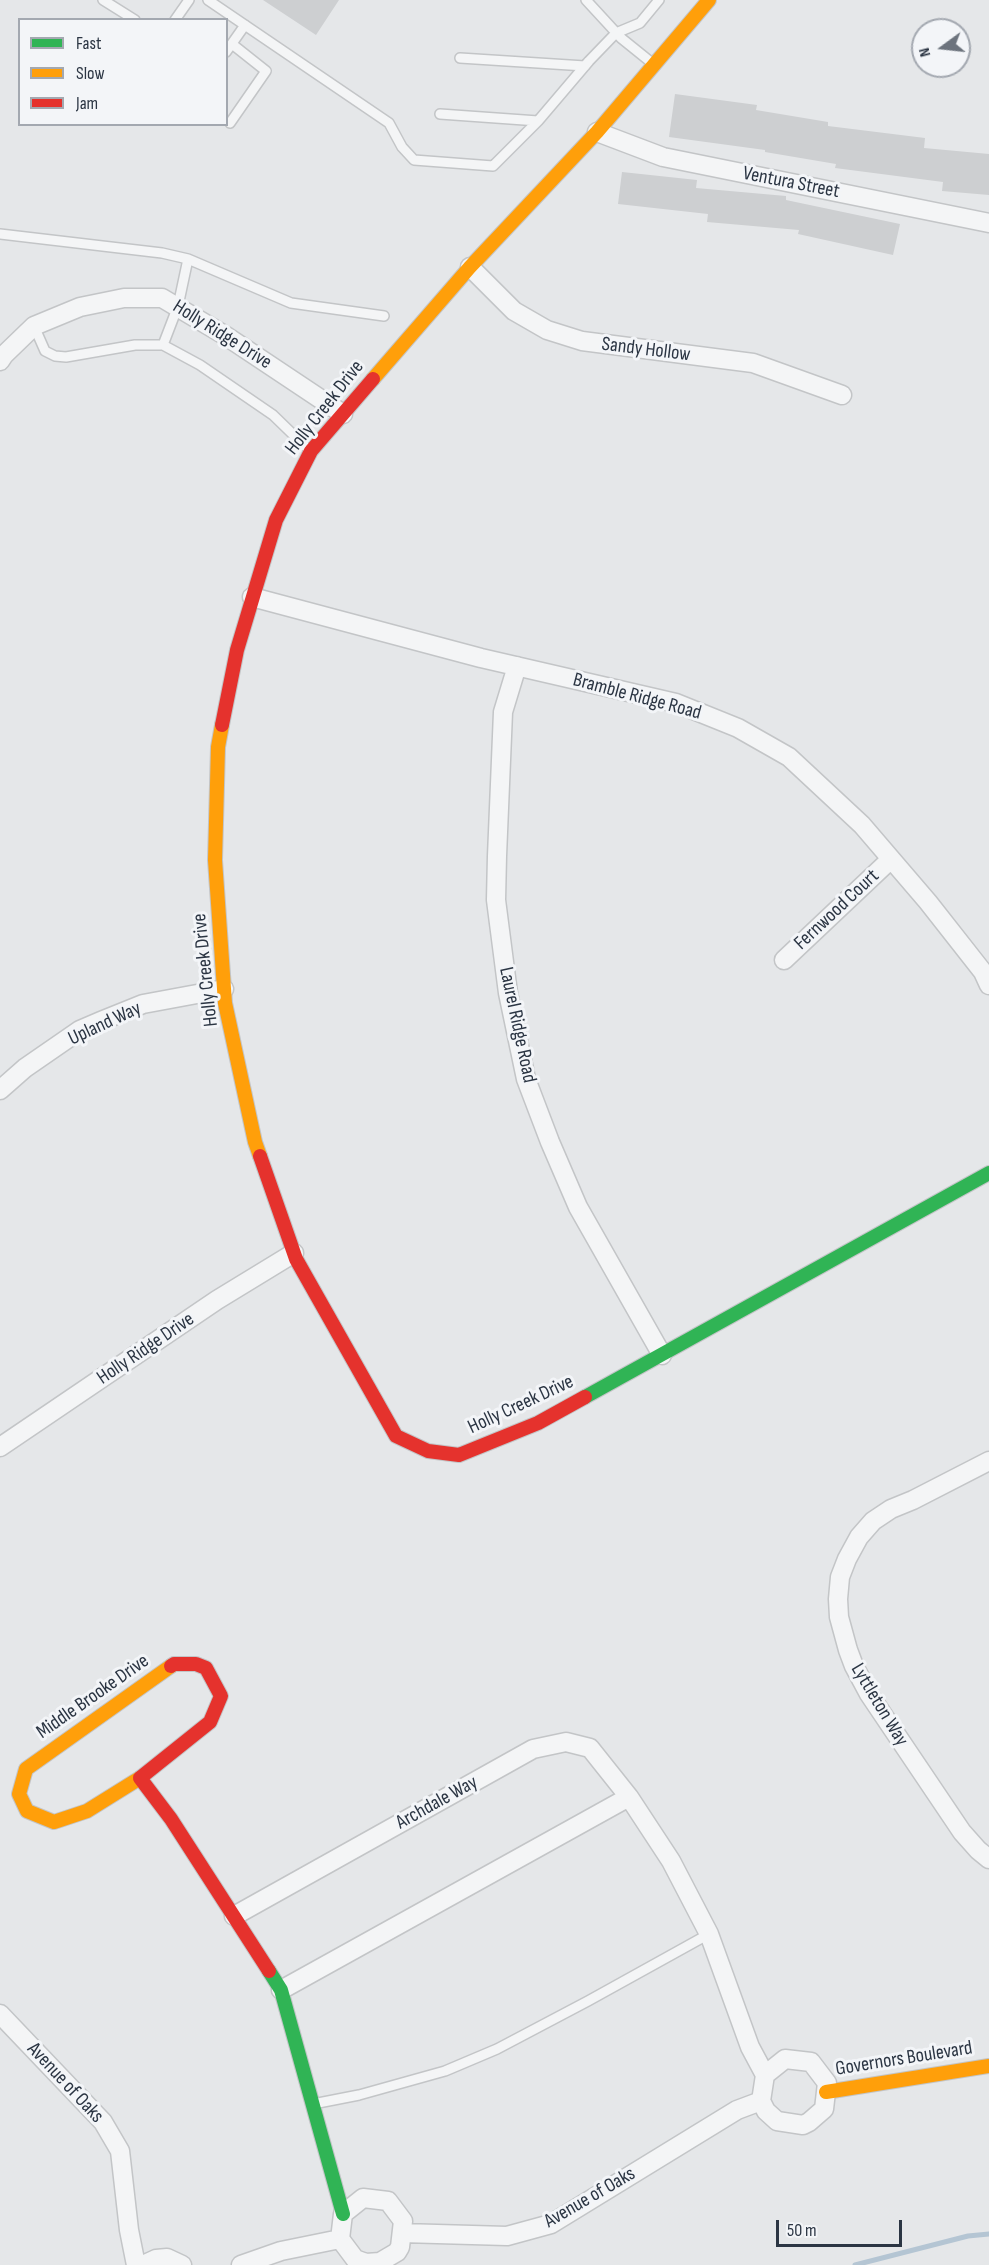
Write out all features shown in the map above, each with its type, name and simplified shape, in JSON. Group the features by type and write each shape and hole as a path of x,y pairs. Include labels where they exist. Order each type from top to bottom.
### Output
{"street":[{"name":"Holly Creek Drive","path":"709,0 597,132 470,267 311,451 276,520 237,650 218,747 215,860 225,1003 255,1142 294,1253 396,1436 428,1450 459,1455 538,1423 989,1173"},
{"name":"Ventura Street","path":"597,132 663,157 989,223"},
{"name":"Sandy Hollow","path":"470,267 514,311 548,330 582,341 753,363 842,395"},
{"name":"Holly Ridge Drive","path":"0,361 34,326 80,307 124,298 162,298 226,336 343,414"},
{"name":"Bramble Ridge Road","path":"252,597 517,666 676,703 738,728 789,758 862,825 983,972 989,985"},
{"name":"Laurel Ridge Road","path":"517,666 503,712 496,900 508,993 526,1079 578,1207 662,1354"},
{"name":"Fernwood Court","path":"783,960 891,859"},
{"name":"Upland Way","path":"0,1090 25,1068 81,1030 143,1005 224,989"},
{"name":"Holly Ridge Drive","path":"0,1447 217,1300 294,1253"},
{"name":"Lyttleton Way","path":"989,1461 891,1509 873,1521 859,1537 847,1559 840,1577 838,1599 839,1617 848,1650 869,1694 962,1832 989,1859"},
{"name":"Middle Brooke Drive","path":"174,1664 196,1664 206,1668 220,1696 210,1722 140,1778 87,1811 54,1822 27,1811 19,1794 26,1769 174,1664"},
{"name":"Archdale Way","path":"234,1916 533,1749 566,1742 590,1748 629,1797 671,1861 709,1934 750,2047 765,2074"},
{"path":"140,1778 171,1820 281,1990 343,2214 340,2239 355,2259 366,2263 380,2262 397,2252 400,2247 403,2221 387,2201 363,2198 343,2214"},
{"path":"281,1990 629,1797"},
{"name":"Avenue of Oaks","path":"0,2014 103,2121 120,2151 129,2229 136,2265"},
{"path":"785,2059 811,2062 827,2083 826,2092 824,2109 803,2125 777,2121 766,2110 761,2100 765,2074 785,2059"},
{"name":"Governors Boulevard","path":"826,2092 989,2066"},
{"name":"Avenue of Oaks","path":"402,2233 507,2236 551,2224 737,2110 761,2100"},
{"path":"241,2265 281,2251 340,2239"},
{"path":"143,2265 156,2259 167,2258 180,2262 182,2265"}],"lane":[{"path":"103,0 132,18"},
{"path":"176,18 189,0"},
{"path":"208,0 389,123 402,147 414,160 493,166 538,121 616,33 640,23 659,0"},
{"path":"586,0 616,33 654,65"},
{"path":"230,123 266,71 229,48 245,25"},
{"path":"460,58 585,66"},
{"path":"440,114 538,121"},
{"path":"0,234 162,253 188,259 291,303 384,316"},
{"path":"163,345 178,306 188,259"},
{"path":"34,326 45,351 55,356 66,357 135,345 163,345 200,364 273,415 311,451"},
{"path":"314,2104 359,2095 445,2072 497,2049 578,2007 709,1934"}],"building":[{"path":"263,0 339,0 316,35"},
{"path":"675,94 757,105 756,110 828,122 828,126 925,138 924,148 989,154 989,195 942,191 943,182 835,168 836,164 765,152 765,150 669,137"},
{"path":"622,172 697,180 696,188 786,196 786,200 900,224 893,255 798,234 799,230 707,222 708,214 618,204"}],"waterway":[{"path":"855,2265 968,2236 989,2234"}],"traffic: fast":[{"path":"585,1397 989,1173"},
{"path":"269,1971 281,1990 343,2214"}],"traffic: slow":[{"path":"373,379 470,267 597,132 709,0"},
{"path":"222,725 218,747 215,860 225,1003 260,1156"},
{"path":"140,1778 87,1811 54,1822 27,1811 19,1794 26,1769 171,1666"},
{"path":"826,2092 989,2066"}],"traffic: jam":[{"path":"222,725 237,650 276,520 311,451 373,379"},
{"path":"260,1156 296,1259 396,1436 428,1451 459,1455 538,1423 585,1397"},
{"path":"171,1666 196,1664 206,1668 221,1696 210,1722 140,1778 171,1819 269,1971"}]}
